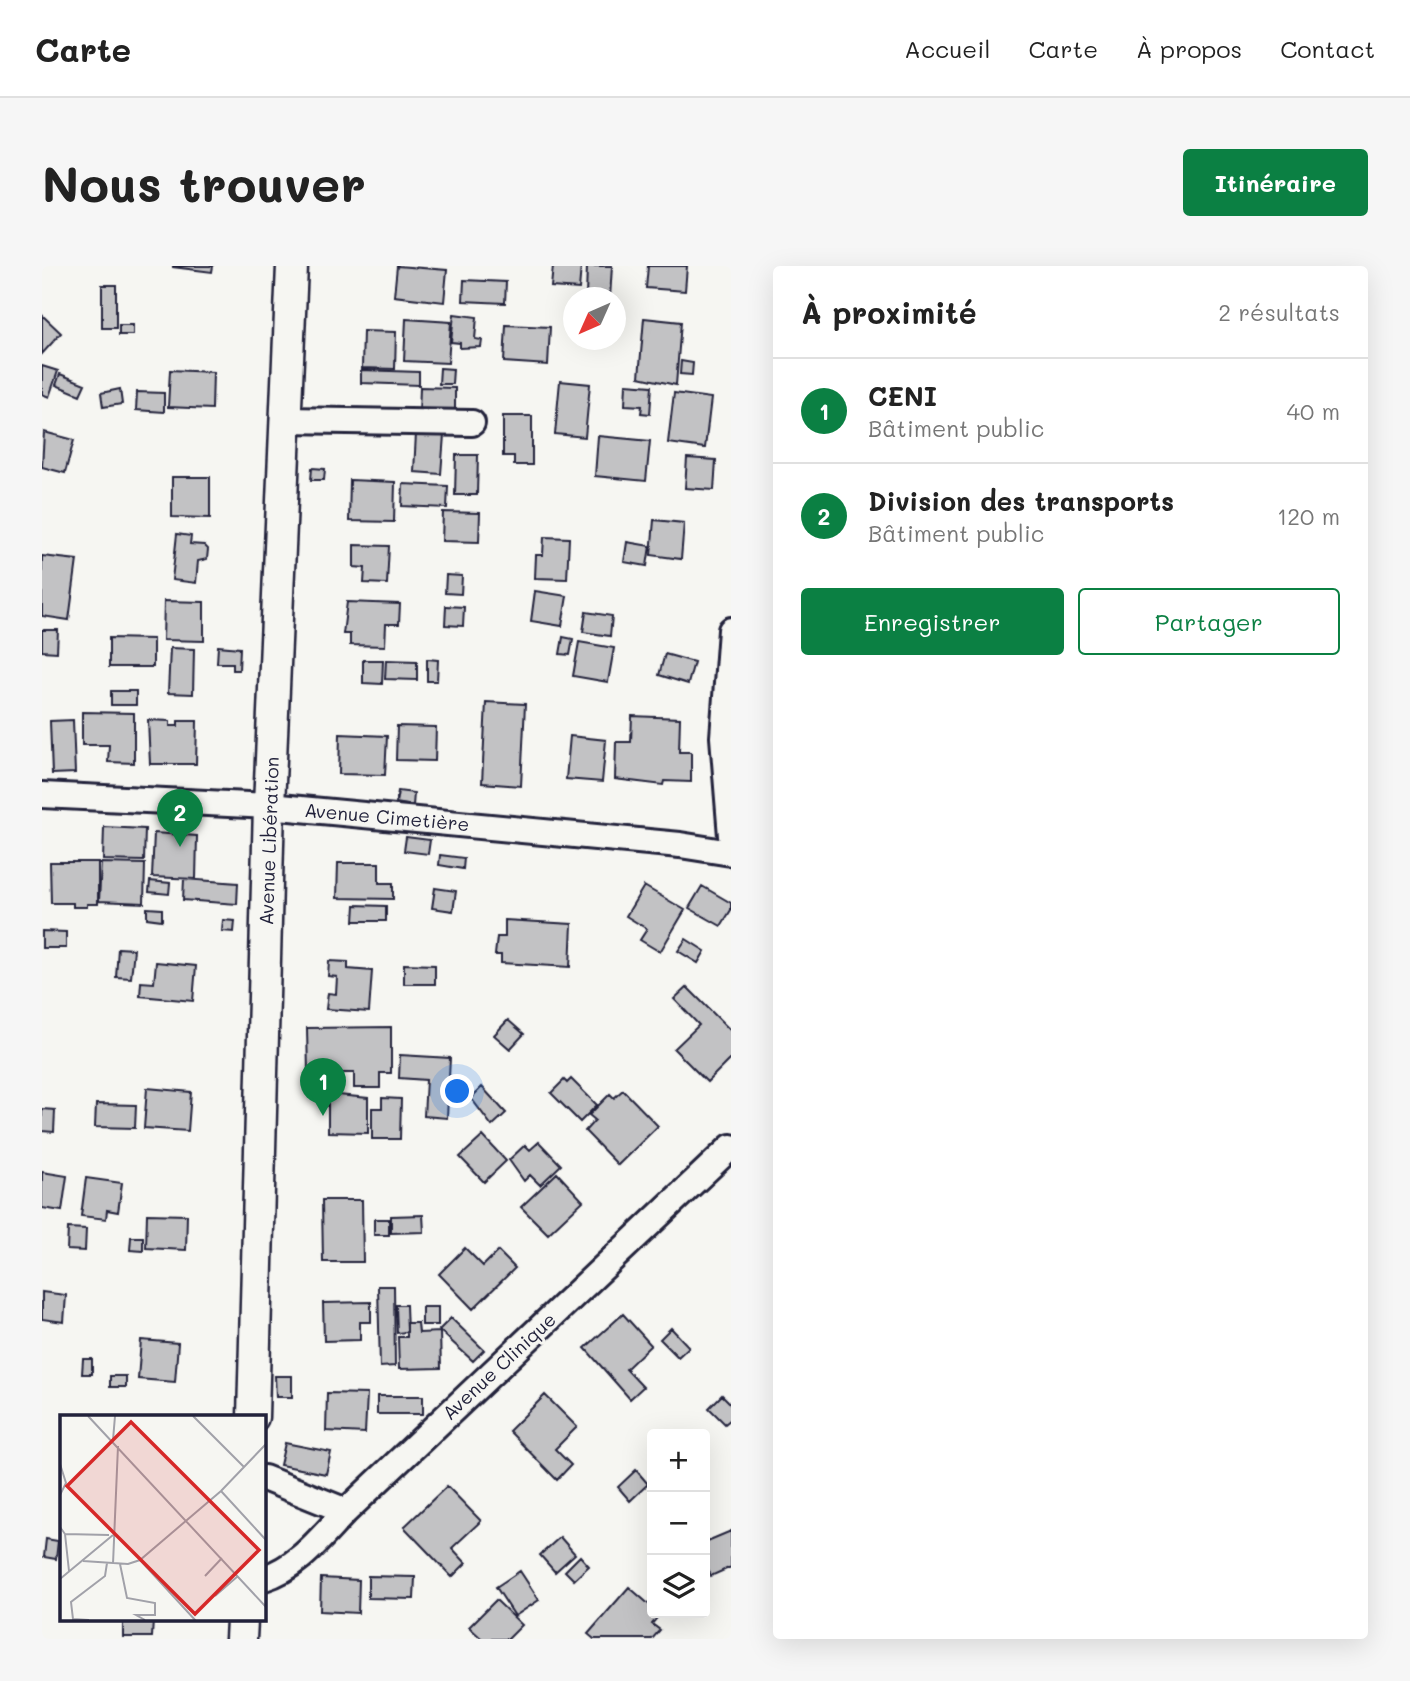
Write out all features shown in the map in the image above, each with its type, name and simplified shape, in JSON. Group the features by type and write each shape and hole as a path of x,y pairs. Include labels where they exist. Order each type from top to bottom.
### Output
{"street":[{"name":"Avenue Libération","path":"253,1415 269,806 292,266"},
{"path":"285,420 472,423"},
{"path":"731,630 723,737 731,836"},
{"name":"Avenue Cimetière","path":"42,795 269,806 680,845 731,853"},
{"name":"Avenue Clinique","path":"266,1577 279,1574 303,1557 346,1511 731,1147"},
{"path":"266,1479 346,1511"}],"building":[{"path":"173,266 213,266 212,272 173,267"},
{"path":"397,266 447,270 444,302 394,296"},
{"path":"553,266 581,266 579,287 551,287"},
{"path":"587,266 612,266 611,287 586,287"},
{"path":"648,266 687,266 685,291 646,288"},
{"path":"464,280 506,282 505,303 463,301"},
{"path":"102,285 116,285 116,328 102,328"},
{"path":"454,314 477,317 475,339 482,340 481,347 460,348 460,343 451,342"},
{"path":"42,315 61,333 42,354"},
{"path":"644,318 681,322 676,385 639,377"},
{"path":"406,319 451,322 448,363 404,361"},
{"path":"119,325 133,325 133,335 119,335"},
{"path":"506,325 550,327 548,365 504,362"},
{"path":"363,331 396,332 395,369 362,368"},
{"path":"681,361 693,363 692,375 680,374"},
{"path":"42,366 58,371 49,397 42,394"},
{"path":"440,368 453,369 452,384 439,384"},
{"path":"170,370 213,372 212,409 168,407"},
{"path":"361,370 419,372 419,385 361,383"},
{"path":"60,374 85,384 80,395 56,385"},
{"path":"560,381 590,384 585,437 555,434"},
{"path":"626,384 652,386 650,414 641,413 642,406 625,405"},
{"path":"420,387 455,388 455,416 419,415"},
{"path":"120,389 122,404 103,407 101,393"},
{"path":"137,392 164,393 164,412 136,410"},
{"path":"674,393 711,398 705,448 668,443"},
{"path":"503,416 532,416 532,465 514,465 514,456 503,456"},
{"path":"44,432 74,440 65,473 42,467"},
{"path":"416,433 444,435 441,474 414,472"},
{"path":"598,436 650,441 646,481 595,476"},
{"path":"456,455 478,455 477,495 455,495"},
{"path":"687,458 716,460 714,490 685,488"},
{"path":"312,468 325,469 324,480 311,480"},
{"path":"172,477 210,477 210,518 172,517"},
{"path":"350,480 395,482 394,522 349,521"},
{"path":"403,484 448,486 447,508 402,506"},
{"path":"443,512 480,513 479,542 442,541"},
{"path":"654,520 684,523 681,559 651,555"},
{"path":"177,534 191,536 190,544 204,545 208,549 207,559 198,561 196,583 172,580"},
{"path":"544,537 569,538 567,579 535,578 536,555 543,555"},
{"path":"627,542 650,546 647,566 624,562"},
{"path":"354,545 389,546 387,584 364,583 365,568 354,567"},
{"path":"42,556 77,560 69,620 42,616"},
{"path":"446,575 462,576 461,594 445,593"},
{"path":"535,591 567,596 562,626 531,621"},
{"path":"164,601 204,602 204,641 163,640"},
{"path":"347,602 400,604 399,624 386,624 385,646 350,645 350,634 343,634"},
{"path":"446,606 464,607 463,626 445,625"},
{"path":"586,612 612,616 610,636 583,632"},
{"path":"42,630 58,630 57,652 42,651"},
{"path":"563,637 573,639 570,655 560,654"},
{"path":"109,638 153,639 153,667 109,667"},
{"path":"579,642 614,648 608,682 573,676"},
{"path":"218,646 240,648 239,670 233,670 233,663 217,663"},
{"path":"170,648 194,649 193,694 168,693"},
{"path":"665,654 694,662 688,684 659,675"},
{"path":"427,659 438,660 437,681 427,681"},
{"path":"363,660 383,660 382,684 363,683"},
{"path":"386,660 417,661 417,680 385,679"},
{"path":"111,691 136,691 136,705 111,705"},
{"path":"486,702 525,704 521,786 482,783"},
{"path":"82,712 134,713 134,763 108,762 109,745 82,745"},
{"path":"632,716 680,718 679,752 691,752 691,782 664,781 663,785 615,779 616,742 631,742"},
{"path":"73,720 75,773 52,774 50,721"},
{"path":"148,720 170,721 170,726 178,726 178,721 197,721 196,764 150,764"},
{"path":"397,726 436,727 435,761 396,760"},
{"path":"340,734 387,736 385,775 339,774"},
{"path":"570,736 606,740 602,782 566,779"},
{"path":"398,791 414,793 413,806 396,803"},
{"path":"104,827 145,829 144,861 103,860"},
{"path":"154,833 197,836 196,879 152,877"},
{"path":"406,837 430,840 428,854 404,851"},
{"path":"440,855 464,858 463,869 439,865"},
{"path":"50,862 98,862 98,904 73,907 73,903 51,903"},
{"path":"101,863 145,864 144,903 99,901"},
{"path":"338,863 379,863 379,883 393,883 393,899 337,898"},
{"path":"184,879 238,883 237,904 183,900"},
{"path":"150,881 170,883 169,894 149,892"},
{"path":"644,886 685,910 660,952 640,940 647,929 626,916"},
{"path":"702,886 731,903 731,910 721,926 689,908"},
{"path":"435,888 456,891 453,911 432,908"},
{"path":"355,905 386,906 386,921 354,921"},
{"path":"147,908 162,909 162,920 147,918"},
{"path":"223,920 235,921 234,932 222,931"},
{"path":"505,920 572,924 570,967 501,963 501,955 495,955 497,937 505,937"},
{"path":"42,931 66,932 66,948 42,948"},
{"path":"686,939 705,951 698,963 678,951"},
{"path":"118,948 134,949 131,978 116,977"},
{"path":"329,961 348,962 348,969 372,971 369,1012 326,1009 328,993 336,994 337,977 328,976"},
{"path":"156,962 196,966 193,1001 140,996 141,982 154,983"},
{"path":"404,964 435,965 435,984 404,984"},
{"path":"687,987 731,1031 731,1058 707,1082 674,1049 699,1025 674,999"},
{"path":"508,1020 524,1034 510,1049 494,1035"},
{"path":"391,1027 391,1073 380,1073 380,1088 354,1088 354,1073 308,1073 307,1028"},
{"path":"400,1055 450,1058 447,1118 424,1116 426,1080 399,1078"},
{"path":"571,1079 597,1105 580,1122 551,1093 564,1080 567,1083"},
{"path":"482,1087 506,1113 492,1126 471,1098"},
{"path":"147,1088 191,1092 188,1131 144,1128"},
{"path":"623,1090 658,1126 618,1165 585,1131 595,1120 589,1115 610,1094 614,1098"},
{"path":"328,1094 368,1098 368,1133 328,1132"},
{"path":"382,1098 401,1099 400,1139 372,1139 372,1108 382,1108"},
{"path":"96,1104 136,1105 135,1128 95,1127"},
{"path":"42,1109 55,1110 54,1132 42,1131"},
{"path":"483,1136 506,1161 484,1182 460,1157"},
{"path":"539,1142 561,1165 540,1185 530,1175 524,1181 509,1160 525,1145 530,1150"},
{"path":"42,1172 67,1176 62,1211 42,1208"},
{"path":"557,1173 583,1201 548,1234 521,1207"},
{"path":"86,1178 122,1183 118,1212 107,1210 106,1219 81,1216"},
{"path":"322,1200 362,1200 363,1262 323,1262"},
{"path":"147,1214 187,1215 186,1250 146,1248"},
{"path":"423,1215 424,1232 391,1233 391,1216"},
{"path":"374,1219 389,1219 389,1235 374,1235"},
{"path":"68,1228 86,1229 85,1251 67,1250"},
{"path":"131,1237 143,1237 143,1251 130,1250"},
{"path":"465,1248 483,1266 498,1251 515,1268 473,1309 439,1274"},
{"path":"378,1286 394,1286 395,1366 380,1367"},
{"path":"42,1292 66,1295 64,1322 42,1319"},
{"path":"371,1302 371,1322 360,1322 360,1340 324,1341 323,1303"},
{"path":"396,1305 406,1305 407,1332 397,1333"},
{"path":"422,1307 438,1307 438,1325 422,1325"},
{"path":"623,1314 651,1345 626,1369 643,1387 630,1399 585,1348"},
{"path":"451,1318 484,1350 473,1361 439,1330"},
{"path":"407,1323 418,1323 419,1333 440,1332 441,1368 399,1369 398,1337 407,1337"},
{"path":"671,1328 689,1347 678,1357 660,1339"},
{"path":"141,1340 178,1343 175,1382 138,1379"},
{"path":"83,1359 92,1359 92,1374 82,1374"},
{"path":"110,1376 126,1376 126,1387 110,1387"},
{"path":"275,1376 292,1376 292,1397 276,1397"},
{"path":"327,1393 367,1394 365,1433 326,1431"},
{"path":"545,1395 577,1427 555,1449 571,1465 557,1480 509,1431"},
{"path":"722,1395 731,1404 731,1419 725,1424 709,1408"},
{"path":"377,1396 423,1396 423,1414 377,1414"},
{"path":"285,1443 331,1452 326,1474 280,1465"},
{"path":"636,1470 647,1483 630,1501 618,1487"},
{"path":"447,1486 481,1521 452,1548 466,1563 452,1577 404,1527"},
{"path":"731,1531 731,1567 711,1576 710,1574 710,1540"},
{"path":"560,1537 575,1554 555,1572 540,1555"},
{"path":"46,1539 58,1541 56,1559 44,1557"},
{"path":"580,1556 589,1566 574,1580 565,1571"},
{"path":"520,1571 539,1600 515,1616 496,1587"},
{"path":"368,1576 415,1577 414,1599 368,1598"},
{"path":"321,1578 359,1580 358,1613 320,1611"},
{"path":"629,1587 647,1603 647,1618 657,1618 652,1624 660,1630 652,1639 594,1639 588,1634"},
{"path":"496,1600 522,1625 508,1639 482,1639 469,1627"},
{"path":"123,1622 153,1622 152,1637 123,1637"}],"place":[{"name":"Division des transports","path":"180,847"},
{"name":"CENI","path":"323,1116"}]}
